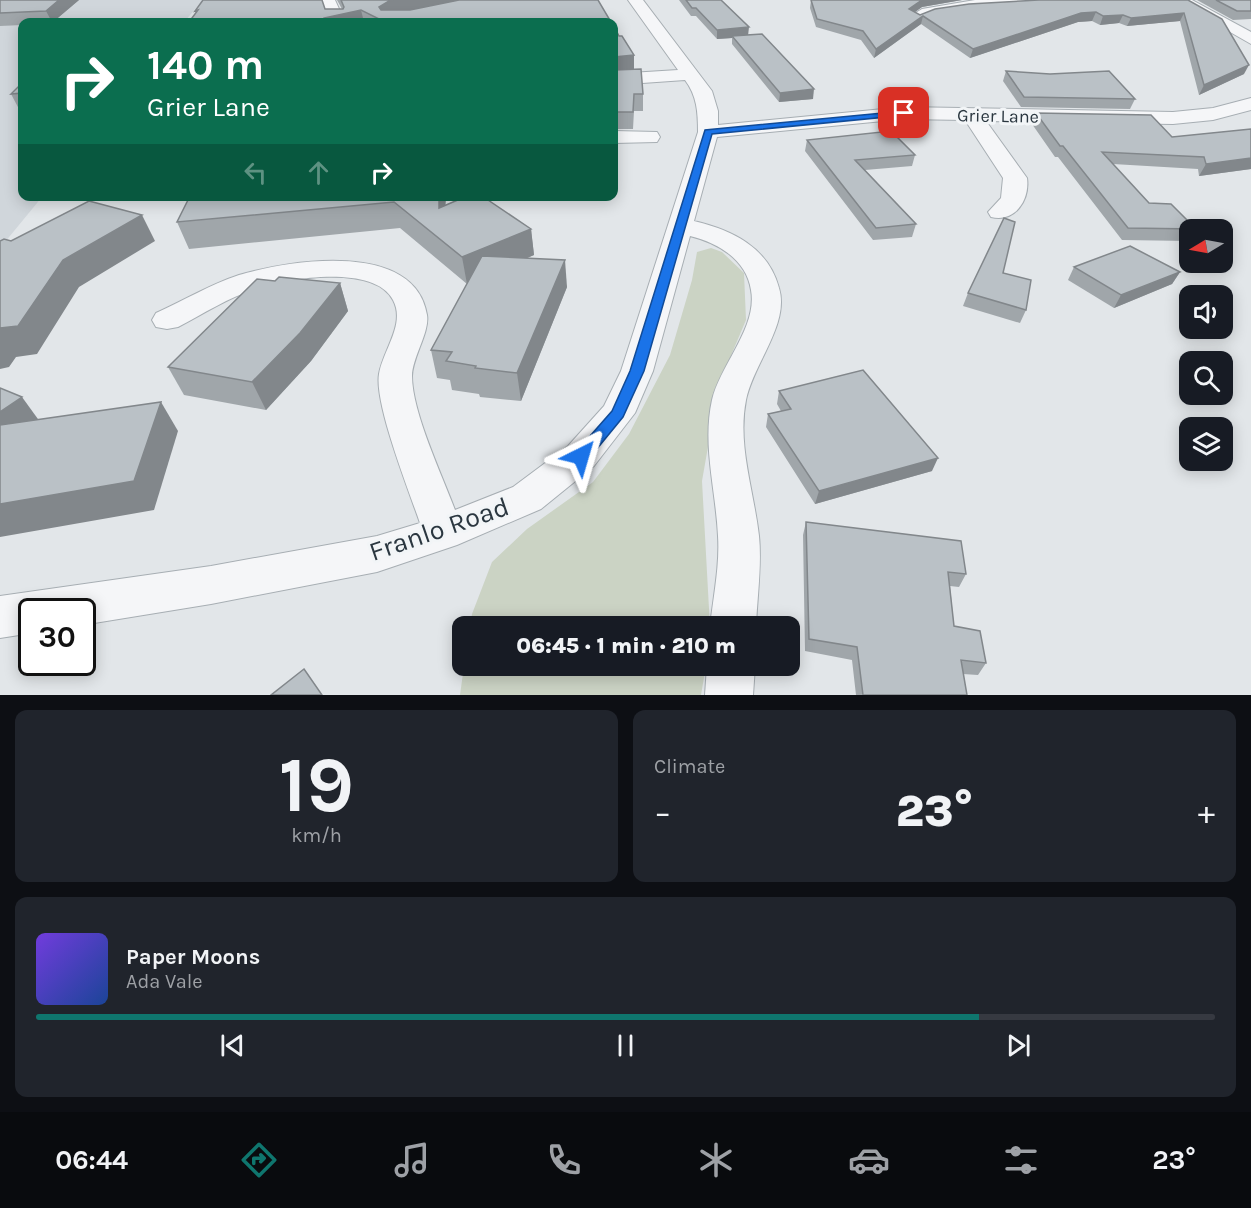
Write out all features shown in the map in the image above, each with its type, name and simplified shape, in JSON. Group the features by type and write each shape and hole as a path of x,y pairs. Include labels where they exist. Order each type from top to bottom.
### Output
{"street":[{"path":"328,0 335,18"},
{"name":"Franlo Road","path":"96,602 211,585 377,554 443,533 527,498 581,456 618,413 637,371 708,132 708,111 703,91 635,0"},
{"path":"917,17 922,12 940,8 1071,0"},
{"path":"1181,0 1251,39"},
{"path":"618,80 692,74"},
{"name":"Grier Lane","path":"708,132 904,113 1173,118 1213,114 1251,104"},
{"path":"972,115 1015,178 1017,190 1013,202 1000,212"},
{"path":"618,137 649,137"},
{"path":"679,225 709,232 739,246 748,254 765,283 768,298 766,312 729,399 726,441 739,538 734,616"},
{"path":"167,320 248,282 303,271 337,268 366,272 392,282 407,297 413,316 394,375 399,406 443,533"},
{"name":"Franlo Road","path":"0,618 18,615"},
{"path":"729,695 730,676"}],"shaded area":[{"path":"0,0 203,0 187,18 18,18 18,201 39,201 0,248"}],"green space":[{"path":"711,248 722,252 744,273 746,320 719,384 702,481 709,616 472,616 492,562 527,529 593,482 629,434 670,355 692,280 697,252"},
{"path":"463,676 704,676 701,695 460,695"}],"building":[{"path":"0,0 59,0 46,11 0,13"},
{"path":"203,0 322,0 325,9 343,9 341,0 393,0 379,7 381,10 410,10 459,0 598,0 609,18 377,18 361,10 324,18 192,18 198,10 195,11"},
{"path":"686,0 721,0 749,27 717,30"},
{"path":"811,0 922,0 909,9 920,15 935,9 969,4 1039,0 1188,0 1222,19 1249,65 1204,85 1184,13 1131,18 1123,15 1103,16 1096,12 1081,13 973,49 923,16 876,49 863,31 817,19"},
{"path":"1216,0 1251,0 1251,11 1237,11"},
{"path":"618,34 622,36 634,55 618,57"},
{"path":"762,34 814,89 780,93 732,36"},
{"path":"641,69 643,94 634,94 633,112 618,112 618,70"},
{"path":"1006,71 1050,74 1109,71 1135,99 1024,97"},
{"path":"1036,113 1151,115 1172,137 1251,129 1251,158 1206,164 1204,157 1102,152 1149,203 1171,204 1186,219 1179,219 1179,229 1128,228 1063,146 1060,146"},
{"path":"891,131 915,155 855,160 916,224 876,228 807,140"},
{"path":"89,201 142,215 63,260 18,326 0,328 0,241 4,239 11,241"},
{"path":"188,201 439,201 439,208 455,201 489,201 531,229 462,257 394,202 177,222"},
{"path":"1004,218 1015,222 1003,273 1031,280 1026,310 968,293"},
{"path":"1130,246 1179,272 1121,295 1074,267"},
{"path":"482,256 565,260 517,373 475,368 476,366 446,361 452,352 431,350"},
{"path":"279,277 340,283 300,333 252,382 168,367 257,279 275,281"},
{"path":"863,370 938,458 819,491 768,414 791,409 779,391"},
{"path":"0,388 22,397 0,412"},
{"path":"161,402 134,481 0,504 0,425"},
{"path":"806,522 961,541 966,574 948,572 954,626 980,631 986,663 961,660 967,695 863,695 857,647 809,639"},
{"path":"304,669 322,695 271,695"}],"route":[{"path":"581,456 618,413 637,371 708,132 904,113"}]}
